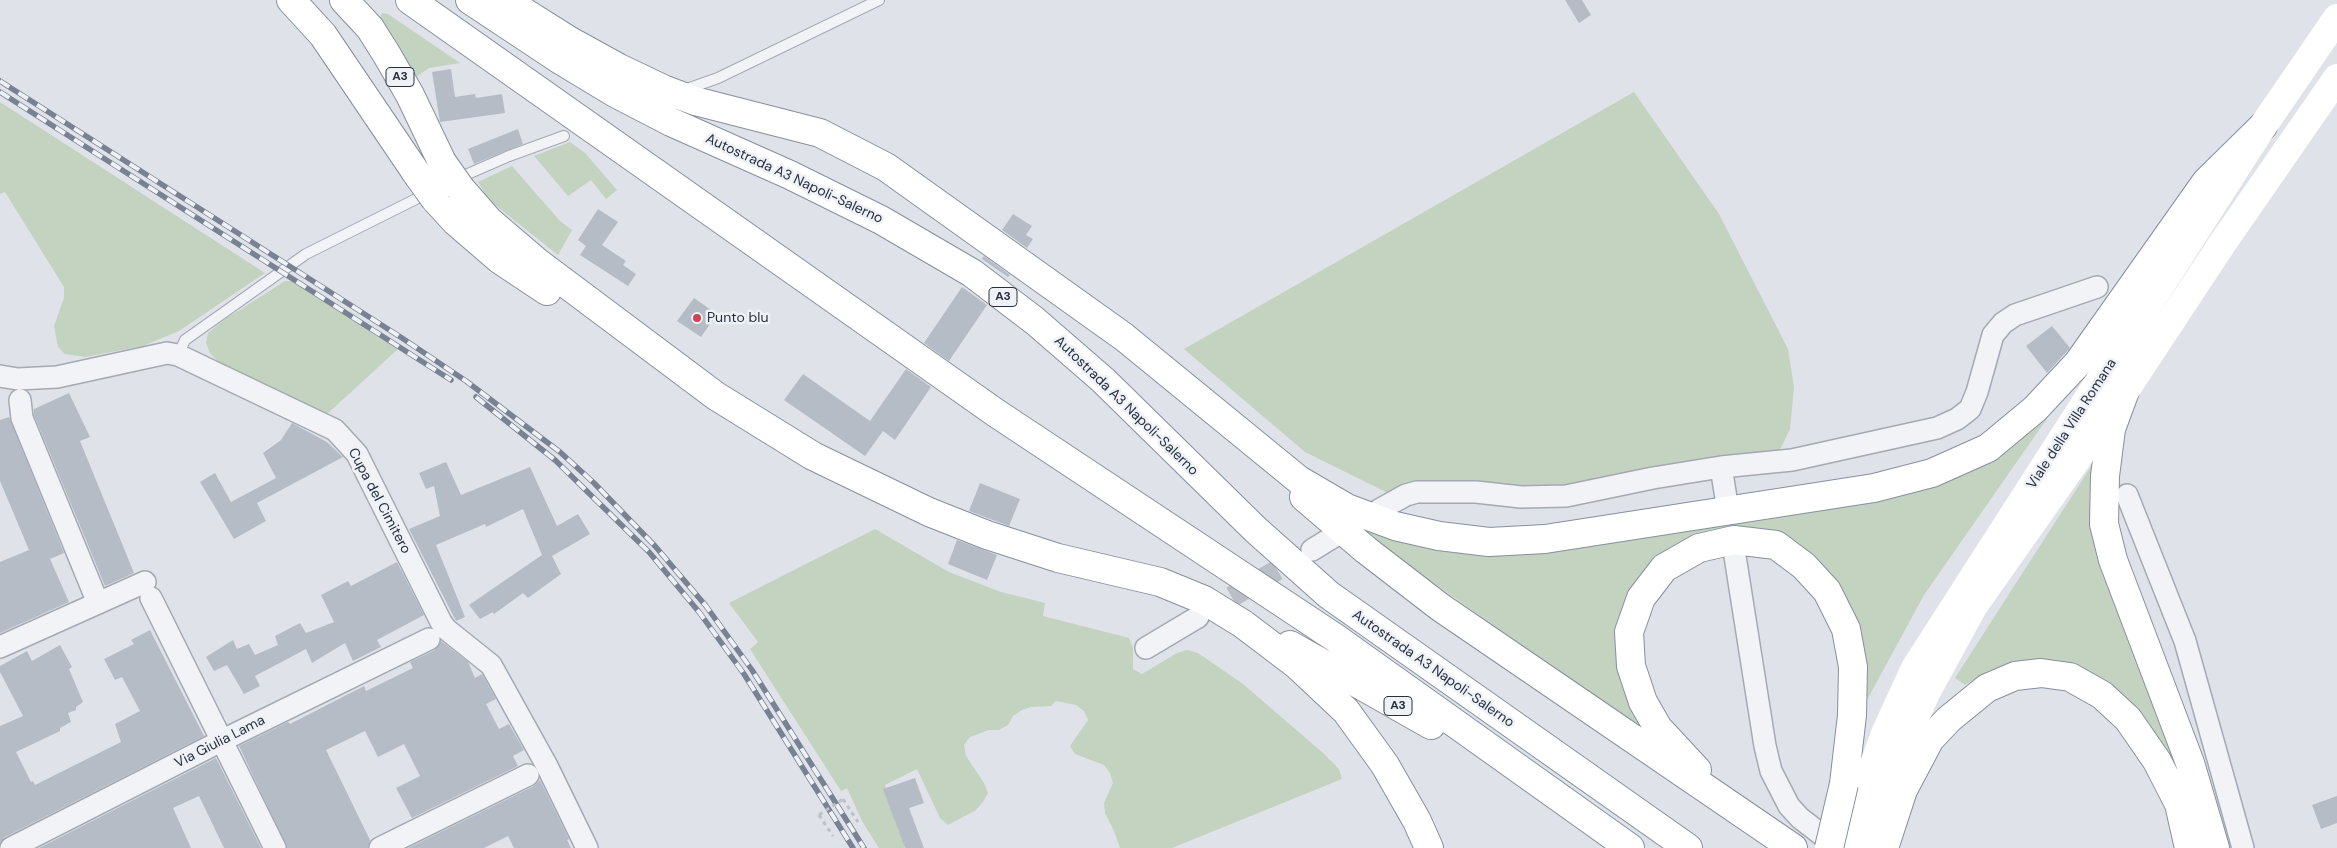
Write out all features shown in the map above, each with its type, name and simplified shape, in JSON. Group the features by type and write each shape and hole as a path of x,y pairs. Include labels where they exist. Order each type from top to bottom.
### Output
{"main road":[{"path":"291,0 323,35 417,174 456,222 499,259 576,311 678,370"},
{"name":"A3","path":"344,0 370,28 387,54 410,95 442,162 461,189 509,240 678,370 716,396 813,456 929,512 1025,550 1160,582 1201,609 1342,673 1588,818"},
{"name":"A3","path":"410,0 996,413 1327,632 1630,848"},
{"name":"Autostrada A3 Napoli-Salerno","path":"470,0 562,61 615,93 671,122 790,175 881,220 972,273 1036,321 1103,380 1248,524 1329,595 1688,848"},
{"path":"505,0 570,41 663,89 695,101 820,133 886,167 1124,337 1300,480 1347,508 1395,526 1440,536 1489,542 1544,539 1874,488 1932,473 1988,448 2036,409 2078,362 2206,182 2263,126"},
{"name":"Viale della Villa Romana","path":"1870,848 1869,805 1886,730 1914,668 2263,126 2337,18"},
{"name":"Viale della Villa Romana","path":"1843,848 1902,748 1914,718 1973,607 2125,391 2222,244 2337,78"},
{"path":"2125,391 2111,429 2105,476 2104,524 2113,560 2190,763 2215,848"},
{"path":"1203,402 1317,509 1440,607 1793,848"},
{"path":"1732,807 1658,728 1643,702 1631,666 1629,632 1641,598 1664,568 1699,548 1734,540 1776,545 1804,566 1827,591 1846,629 1853,667 1852,715 1869,805 1884,848"},
{"name":"A3","path":"1201,609 1243,624 1297,665 1346,711 1385,765 1418,822 1429,848"},
{"path":"1829,848 1869,805 1915,764 1930,739 1949,719 1986,688 2015,676 2041,673 2070,677 2102,695 2128,720 2157,761 2179,804 2189,848"}],"street":[{"path":"1378,510 1406,495 1418,492 1476,492 1529,497 1566,496 1653,478 1721,467 1811,456 1937,428 1957,419 1970,409 1977,392 1993,334 2003,323 2015,314 2097,287"},
{"name":"Cupa del Cimitero","path":"0,376 18,379 57,378 167,353 178,355 335,430 346,440 374,486 441,622 491,665 547,766 587,848"},
{"path":"20,400 22,418 98,603"},
{"path":"1721,467 1726,498"},
{"path":"2127,495 2185,641 2243,848"},
{"path":"1312,550 1333,537"},
{"path":"1734,550 1765,746 1771,771 1789,806 1800,818 1839,848"},
{"path":"0,647 98,603 148,590 275,848"},
{"path":"1146,648 1201,609"},
{"name":"Via Giulia Lama","path":"11,848 221,741 430,639"},
{"path":"380,848 528,775"}],"lane":[{"path":"687,89 718,78 879,0"},
{"path":"178,355 185,340 306,254 469,172 564,136"}],"path":[{"path":"833,836 819,815 843,799 858,822"}],"green space":[{"path":"382,13 388,14 460,63 429,68 416,77 394,38 380,18"},
{"path":"1634,92 1719,214 1788,349 1794,387 1790,429 1778,454 1557,493 1390,494 1305,452 1184,349"},
{"path":"0,102 265,273 179,331 143,346 85,357 65,354 58,347 54,326 64,298 64,287 5,192 0,194"},
{"path":"570,142 585,153 617,190 606,199 591,180 568,196 534,156"},
{"path":"512,166 560,221 572,230 558,255 489,200 478,182"},
{"path":"285,281 292,281 398,349 326,415 231,375 210,353 206,343 208,333 224,320"},
{"path":"2042,416 2046,420 1924,595 1861,711 1843,599 1741,530 1714,529 1686,539 1656,560 1640,580 1645,728 1602,701 1368,537 1368,526 1435,543 1882,493"},
{"path":"2092,465 2097,467 2198,819 2180,792 2071,666 2042,659 2014,662 1988,671 1965,685 1955,678"},
{"path":"875,529 949,572 1001,592 1045,603 1043,616 1129,638 1133,648 1133,669 1142,674 1177,653 1187,650 1198,653 1243,684 1323,753 1339,769 1342,779 1172,848 1120,848 1105,813 1104,803 1113,783 1110,773 1104,765 1075,754 1070,746 1088,720 1084,711 1076,705 1056,701 1051,706 1031,707 1022,710 1013,716 1008,725 999,730 989,730 970,737 964,745 966,756 984,783 988,793 976,810 948,825 940,818 917,769 885,785 905,840 904,848 879,848 862,821 847,788 841,791 750,649 758,642 729,603"}],"building":[{"path":"1565,0 1582,0 1591,15 1579,23"},
{"path":"451,69 455,97 475,94 476,98 502,94 505,113 440,122 432,72"},
{"path":"518,129 523,144 474,164 468,149"},
{"path":"598,209 618,222 602,245 626,261 623,265 636,274 628,286 580,255 586,246 578,240"},
{"path":"1013,214 1032,226 1026,235 1033,239 1027,248 1002,230"},
{"path":"984,256 1010,275 1008,277 982,259"},
{"path":"962,287 987,305 949,361 924,343"},
{"name":"Punto blu","path":"694,298 717,314 701,337 677,321"},
{"path":"2052,326 2070,348 2047,373 2026,346"},
{"path":"906,369 931,387 895,440 883,431 865,456 784,400 803,374 870,421"},
{"path":"69,393 90,437 80,441 134,573 105,586 34,415 34,409"},
{"path":"9,417 64,553 50,559 69,602 0,633 0,562 29,550 0,481 0,420"},
{"path":"292,423 327,442 343,457 257,503 266,521 234,539 200,482 215,473 231,502 276,478 263,453 281,440"},
{"path":"446,462 461,495 530,467 557,526 578,514 590,534 552,556 561,574 528,598 523,593 494,614 493,612 480,619 469,605 542,555 523,509 486,527 485,524 436,545 465,617 456,621 409,529 440,516 434,486 426,489 419,473"},
{"path":"980,483 1020,499 1009,526 969,511"},
{"path":"957,540 997,555 987,580 948,564"},
{"path":"397,562 424,615 377,640 381,647 353,661 345,643 312,663 306,649 255,676 260,686 244,694 227,665 214,671 206,657 233,640 237,649 249,644 255,655 278,645 275,636 300,623 306,633 334,622 321,595 348,581 351,586"},
{"path":"150,630 204,736 5,837 0,843 0,726 23,716 0,672 0,666 27,651 32,661 60,645 72,667 69,669 83,702 76,707 76,710 68,713 71,722 60,728 60,731 16,752 31,782 33,781 35,785 121,742 115,724 140,711 122,677 115,680 104,659 134,644 131,640"},
{"path":"441,641 468,662 475,678 482,674 496,699 486,704 499,729 509,724 524,750 513,756 518,766 412,818 396,788 420,776 404,744 378,757 365,731 326,750 370,840 368,848 287,848 239,746 288,722 290,724 364,686 366,691 413,668 410,662 435,650"},
{"path":"216,758 261,848 224,848 199,796 173,808 191,848 39,848"},
{"path":"915,778 924,803 909,808 924,848 905,848 883,789"},
{"path":"540,780 569,839 567,840 571,848 514,848 508,836 484,848 408,848 534,786"},
{"path":"2337,796 2337,823 2321,829 2312,805"}],"tunnel":[{"path":"1204,613 1303,555"}],"railway":[{"path":"0,81 402,338 466,381 560,452 594,483 655,546 706,606 752,670 864,848"},
{"path":"0,92 451,380"},
{"path":"476,397 555,460 649,552 699,612 744,674 853,848"}],"place":[{"name":"Punto blu","path":"697,318"}]}
